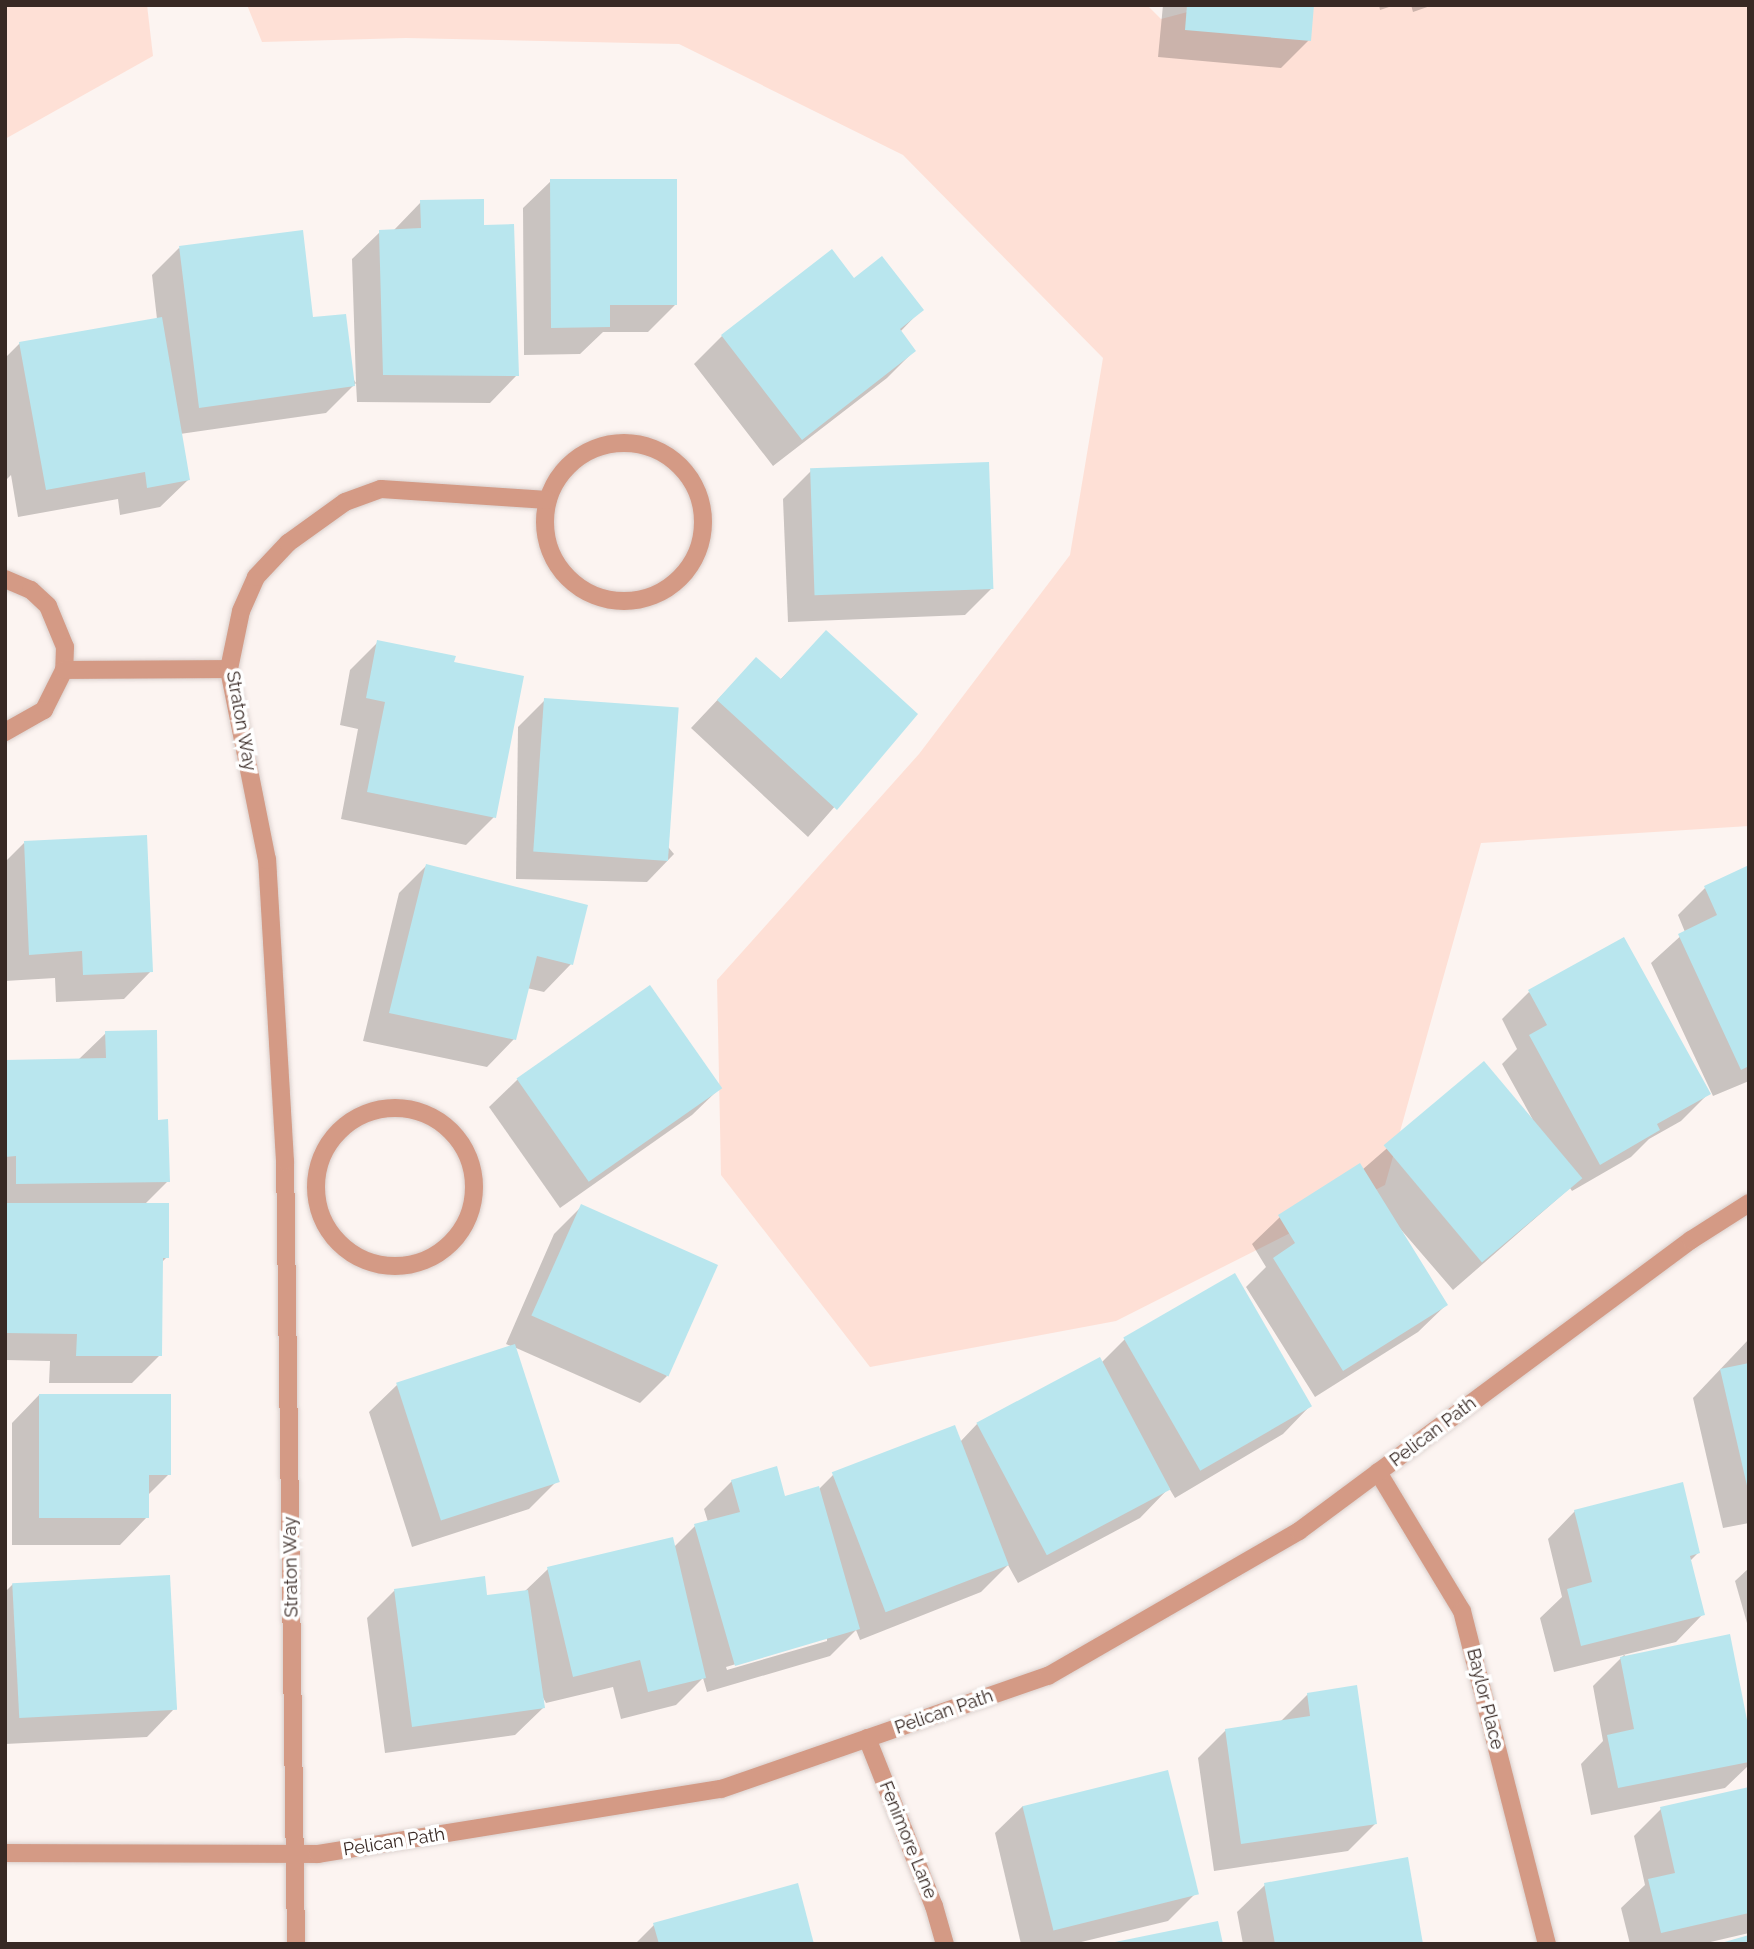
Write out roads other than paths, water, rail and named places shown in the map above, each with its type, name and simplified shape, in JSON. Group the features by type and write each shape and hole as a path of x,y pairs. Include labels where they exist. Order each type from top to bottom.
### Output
{"street":[{"path":"623,443 643,445 662,452 691,479 700,497 701,542 691,565 674,584 653,596 628,601 604,598 581,589 562,571 550,549 545,524 548,500 556,481 585,453 623,443"},
{"name":"Straton Way","path":"296,1944 285,1189 267,860 229,669 241,611 256,578 288,542 345,502 381,489 548,500"},
{"path":"5,579 31,590 48,606 62,636 64,670 44,710 5,732"},
{"path":"64,670 229,669"},
{"path":"384,1108 405,1108 427,1114 460,1143 471,1163 474,1188 471,1213 459,1234 442,1252 419,1263 394,1267 370,1263 348,1251 320,1211 316,1187 319,1165 343,1128 384,1108"},
{"path":"285,1189 316,1187"},
{"name":"Pelican Path","path":"5,1853 317,1854 721,1788 1048,1676 1299,1531 1691,1240 1749,1203"},
{"name":"Baylor Place","path":"1378,1472 1462,1611 1547,1944"},
{"name":"Fenimore Lane","path":"867,1738 934,1906 945,1944"}]}
